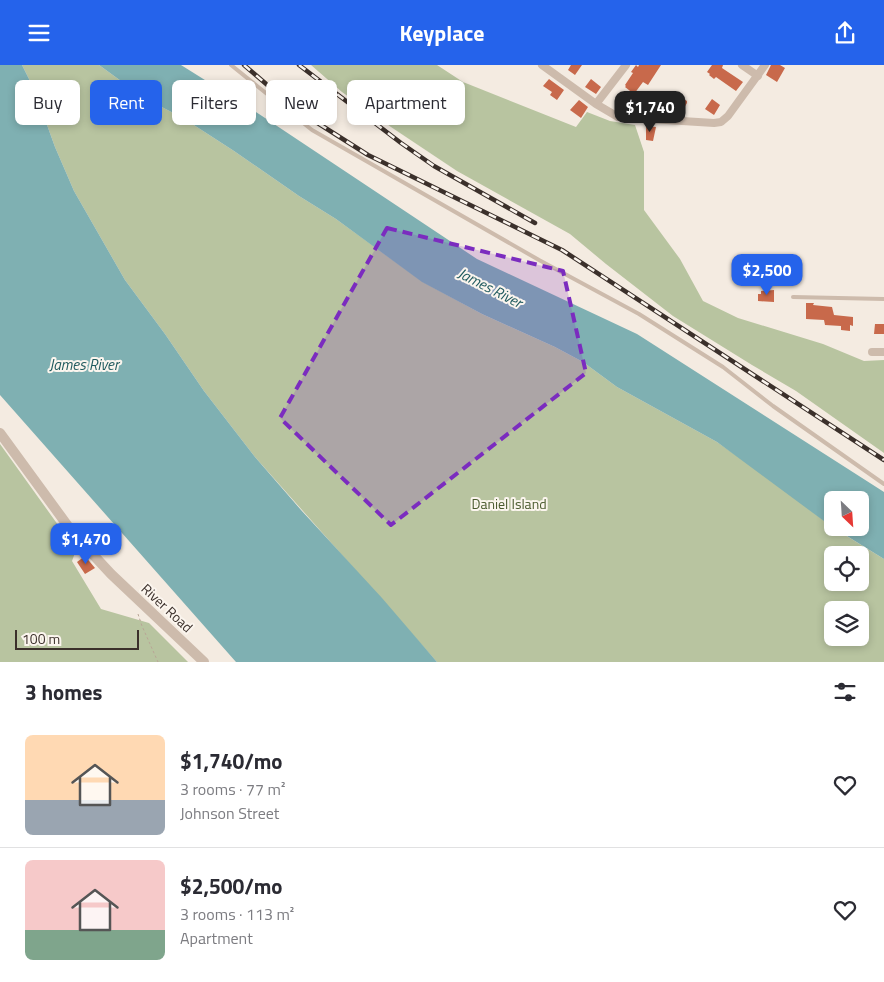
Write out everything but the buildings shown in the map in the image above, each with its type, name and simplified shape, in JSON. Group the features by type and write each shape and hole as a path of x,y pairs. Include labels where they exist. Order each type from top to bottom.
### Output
{"street":[{"path":"542,65 596,104 618,117 714,123 721,122 728,116 766,65"},
{"path":"596,104 626,65"},
{"path":"742,65 758,76"},
{"path":"872,351 884,352"},
{"name":"River Road","path":"0,433 73,533 117,580 204,662"}],"lane":[{"path":"231,65 312,130 539,260 639,314 723,367 773,406 884,483"},
{"path":"793,297 884,299"}],"path":[{"path":"138,613 158,662"}],"highlighted area":[{"path":"387,228 563,271 586,373 391,525 280,418"}],"green space":[{"name":"Daniel Island","path":"22,65 99,65 120,80 90,80 90,125 162,125 162,107 172,112 172,125 194,125 336,219 423,282 482,314 555,347 583,362 617,387 717,442 781,487 824,521 824,536 847,536 863,546 824,546 824,591 869,591 869,550 884,559 884,662 437,662 255,457 204,391 125,280 74,191 47,125 80,125 80,80 30,80"},
{"path":"311,65 437,65 460,80 347,80 347,96 337,88 337,80 328,80"},
{"path":"465,83 576,127 587,112 610,121 635,125 644,152 644,210 680,259 703,301 738,318 823,344 864,361 884,360 884,453 796,391 673,316 570,234 457,171 388,125 465,125"},
{"path":"0,444 76,550 72,561 101,609 149,623 188,662 0,662"}],"water":[{"name":"James River","path":"0,65 22,65 30,80 15,80 15,125 47,125 74,191 125,280 204,391 255,457 437,662 236,662 0,395"},
{"name":"James River","path":"99,65 181,65 205,80 172,80 172,112 162,107 162,80 120,80"},
{"name":"James River","path":"256,112 266,119 266,125 276,125 477,259 637,334 884,492 884,559 869,550 869,546 863,546 847,536 869,536 869,491 824,491 824,521 717,442 617,387 583,362 555,347 482,314 422,282 336,219 194,125 256,125"}],"railway":[{"path":"244,65 316,122 368,155 562,250 884,460"},
{"path":"299,65 434,166 535,223"}]}
